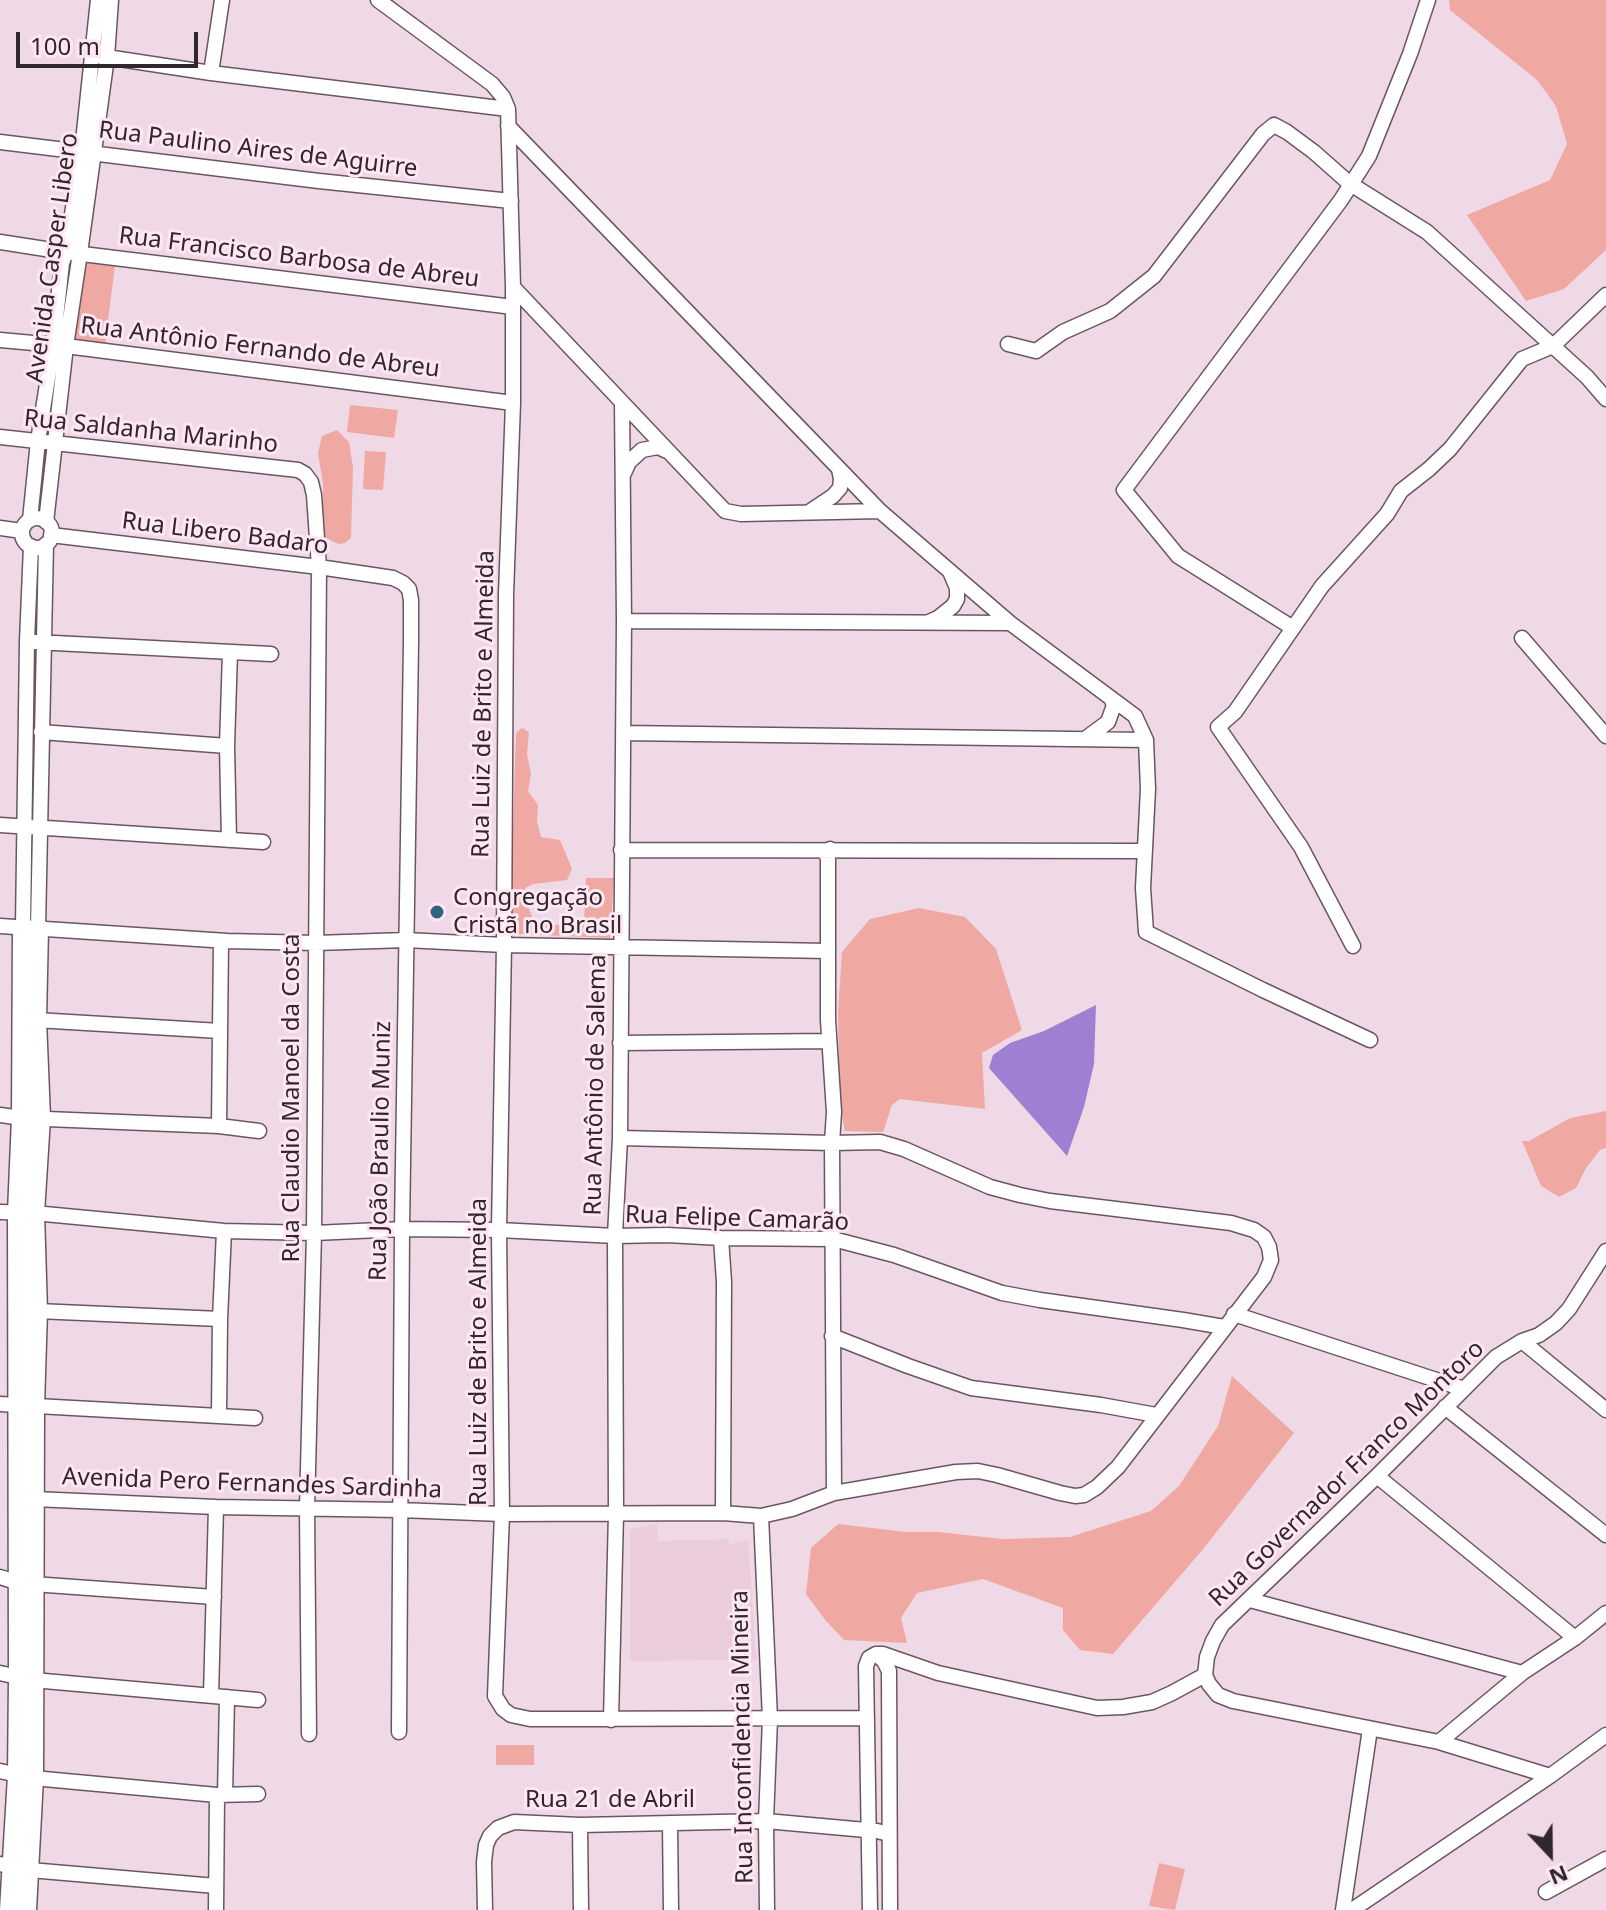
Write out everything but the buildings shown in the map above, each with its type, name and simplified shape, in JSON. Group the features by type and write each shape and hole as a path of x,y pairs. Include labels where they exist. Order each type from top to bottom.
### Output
{"street":[{"name":"Avenida Casper Libero","path":"98,0 100,56"},
{"name":"Avenida Casper Libero","path":"26,525 38,441 59,346 100,56 111,0"},
{"path":"211,73 222,0"},
{"path":"100,56 211,73 508,109 492,84 378,0"},
{"path":"1293,628 1178,556 1124,490 1341,200 1369,156 1428,0"},
{"name":"Rua Luiz de Brito e Almeida","path":"508,109 513,403 506,594 499,1230 502,1514 495,1696 503,1709 517,1718 611,1720"},
{"path":"1008,344 1036,351 1063,332 1110,311 1154,276 1263,134 1274,125 1314,152 1351,185 1427,232 1587,377 1606,399"},
{"path":"508,126 880,511 1010,623 1135,716 1146,740 1148,789 1143,888 1146,932 1370,1040"},
{"name":"Rua Paulino Aires de Aguirre","path":"0,142 511,201"},
{"name":"Rua Francisco Barbosa de Abreu","path":"0,242 513,307"},
{"path":"513,287 725,511 741,514 880,511"},
{"path":"1353,946 1301,847 1218,727 1235,712 1322,586 1387,514 1401,491 1450,449 1522,359 1553,346 1606,295"},
{"name":"Rua Antônio Fernando de Abreu","path":"0,340 513,403"},
{"name":"Avenida Casper Libero","path":"31,1118 32,828 27,641 56,443 59,346"},
{"name":"Rua Antônio de Salema","path":"611,1720 616,1513 615,1236 620,1138 624,621 622,403"},
{"name":"Rua Saldanha Marinho","path":"0,437 298,470"},
{"path":"623,476 629,462 642,450 658,447 669,452"},
{"path":"809,512 840,488 838,468"},
{"name":"Rua Claudio Manoel da Costa","path":"298,470 311,482 314,495 319,567 314,1233 307,1509 309,1734"},
{"name":"Rua Libero Badaro","path":"26,525 40,518 44,537 393,578"},
{"path":"0,528 26,525 24,540 44,537"},
{"name":"Avenida Casper Libero","path":"32,828 45,642 44,537"},
{"path":"927,623 945,613 957,599 957,588 948,570"},
{"name":"Rua João Braulio Muniz","path":"393,578 409,589 411,600 399,1732"},
{"path":"624,621 1010,623"},
{"path":"1522,638 1606,736"},
{"path":"27,641 271,654"},
{"path":"229,840 227,746 230,652"},
{"path":"1085,739 1108,722 1114,705 1111,698"},
{"path":"41,732 227,746"},
{"path":"623,733 1146,740"},
{"path":"0,825 263,842"},
{"path":"830,849 825,853 828,858 829,1041 834,1112 834,1493"},
{"path":"621,850 1145,851"},
{"path":"0,926 221,941 316,943 406,940 504,945 828,951"},
{"name":"Avenida Casper Libero","path":"10,1910 17,1775 17,1213 31,1118 36,1020 30,928"},
{"path":"219,1126 221,941"},
{"path":"36,1020 220,1031"},
{"path":"620,1043 829,1041"},
{"path":"0,1115 219,1126 259,1131"},
{"path":"620,1138 880,1142 904,1149 990,1187 1050,1201 1231,1223 1254,1230 1264,1237 1269,1247 1271,1260 1264,1277 1156,1415 971,1388 832,1336"},
{"name":"Avenida Casper Libero","path":"17,1213 37,1311 17,1406 34,1499 18,1581"},
{"name":"Rua Felipe Camarão","path":"17,1213 224,1231 499,1230 615,1236 833,1239 894,1255 1002,1293 1224,1327"},
{"path":"219,1415 224,1231"},
{"path":"721,1238 724,1282 723,1513"},
{"name":"Rua Governador Franco Montoro","path":"1205,1675 1207,1657 1222,1625 1496,1357 1556,1323 1569,1309 1606,1251"},
{"path":"1592,1272 1606,1283"},
{"path":"37,1311 220,1319"},
{"path":"1234,1314 1464,1389"},
{"path":"1522,1341 1606,1410"},
{"path":"17,1406 255,1418"},
{"path":"1445,1407 1606,1535"},
{"name":"Avenida Pero Fernandes Sardinha","path":"34,1499 502,1514 723,1513 761,1516 792,1509 834,1493 978,1471 1075,1496 1084,1495 1109,1477 1156,1415"},
{"path":"1377,1476 1575,1638"},
{"path":"216,1507 214,1597 221,1795 216,1910"},
{"name":"Rua Inconfidencia Mineira","path":"761,1516 770,1719 767,1910"},
{"path":"18,1581 214,1597"},
{"path":"1250,1600 1522,1673"},
{"path":"1439,1742 1522,1673 1606,1613"},
{"path":"876,1654 889,1671 890,1910"},
{"path":"870,1910 866,1666 869,1658 876,1654 938,1673 1097,1708 1152,1702 1205,1675 1218,1695 1233,1701 1439,1742 1550,1776"},
{"path":"17,1677 258,1700"},
{"path":"611,1720 867,1718"},
{"path":"1343,1910 1370,1729"},
{"path":"1352,1910 1606,1735"},
{"path":"17,1775 221,1795 258,1794"},
{"name":"Rua 21 de Abril","path":"485,1910 486,1845 490,1836 506,1824 523,1821 580,1825 766,1821 889,1834"},
{"path":"670,1823 671,1910"},
{"path":"580,1825 581,1910"},
{"path":"1546,1892 1606,1859"},
{"name":"Avenida Casper Libero","path":"14,1867 26,1910"},
{"path":"14,1867 216,1886"}],"shaded area":[{"path":"1449,0 1606,0 1606,250 1564,289 1526,301 1467,215 1550,180 1567,144 1556,106 1537,80 1450,10"},
{"path":"80,253 116,257 104,352 68,347"},
{"path":"350,405 398,410 394,438 347,432"},
{"path":"337,430 349,442 353,467 351,538 338,544 323,536 323,483 318,453 322,436"},
{"path":"365,451 386,452 383,490 363,489"},
{"path":"522,728 529,732 527,754 531,774 528,791 538,805 537,821 541,837 560,840 572,869 567,880 533,884 525,888 533,919 560,925 584,924 586,878 614,878 610,938 518,934 510,921 516,733"},
{"path":"919,908 965,917 996,949 1022,1030 982,1053 985,1109 900,1099 892,1105 883,1132 845,1131 840,1107 838,1013 842,952 870,919"},
{"path":"1096,1005 1094,1064 1084,1107 1067,1156 989,1068 993,1055 1010,1043 1044,1031"},
{"path":"1606,1111 1606,1148 1600,1150 1586,1168 1576,1188 1559,1197 1541,1186 1522,1141 1529,1141 1570,1118"},
{"path":"1232,1376 1294,1433 1204,1548 1113,1654 1080,1650 1063,1630 1063,1608 983,1579 917,1593 901,1618 907,1643 844,1640 806,1594 811,1548 838,1524 1003,1539 1070,1537 1151,1511 1179,1486 1218,1426"},
{"path":"657,1524 658,1541 728,1539 730,1544 748,1540 756,1660 630,1661 630,1529"},
{"path":"496,1745 534,1745 534,1765 496,1765"},
{"path":"1159,1863 1185,1869 1175,1910 1149,1906"}],"place":[{"name":"Congregação Cristã no Brasil","path":"437,912"}]}
